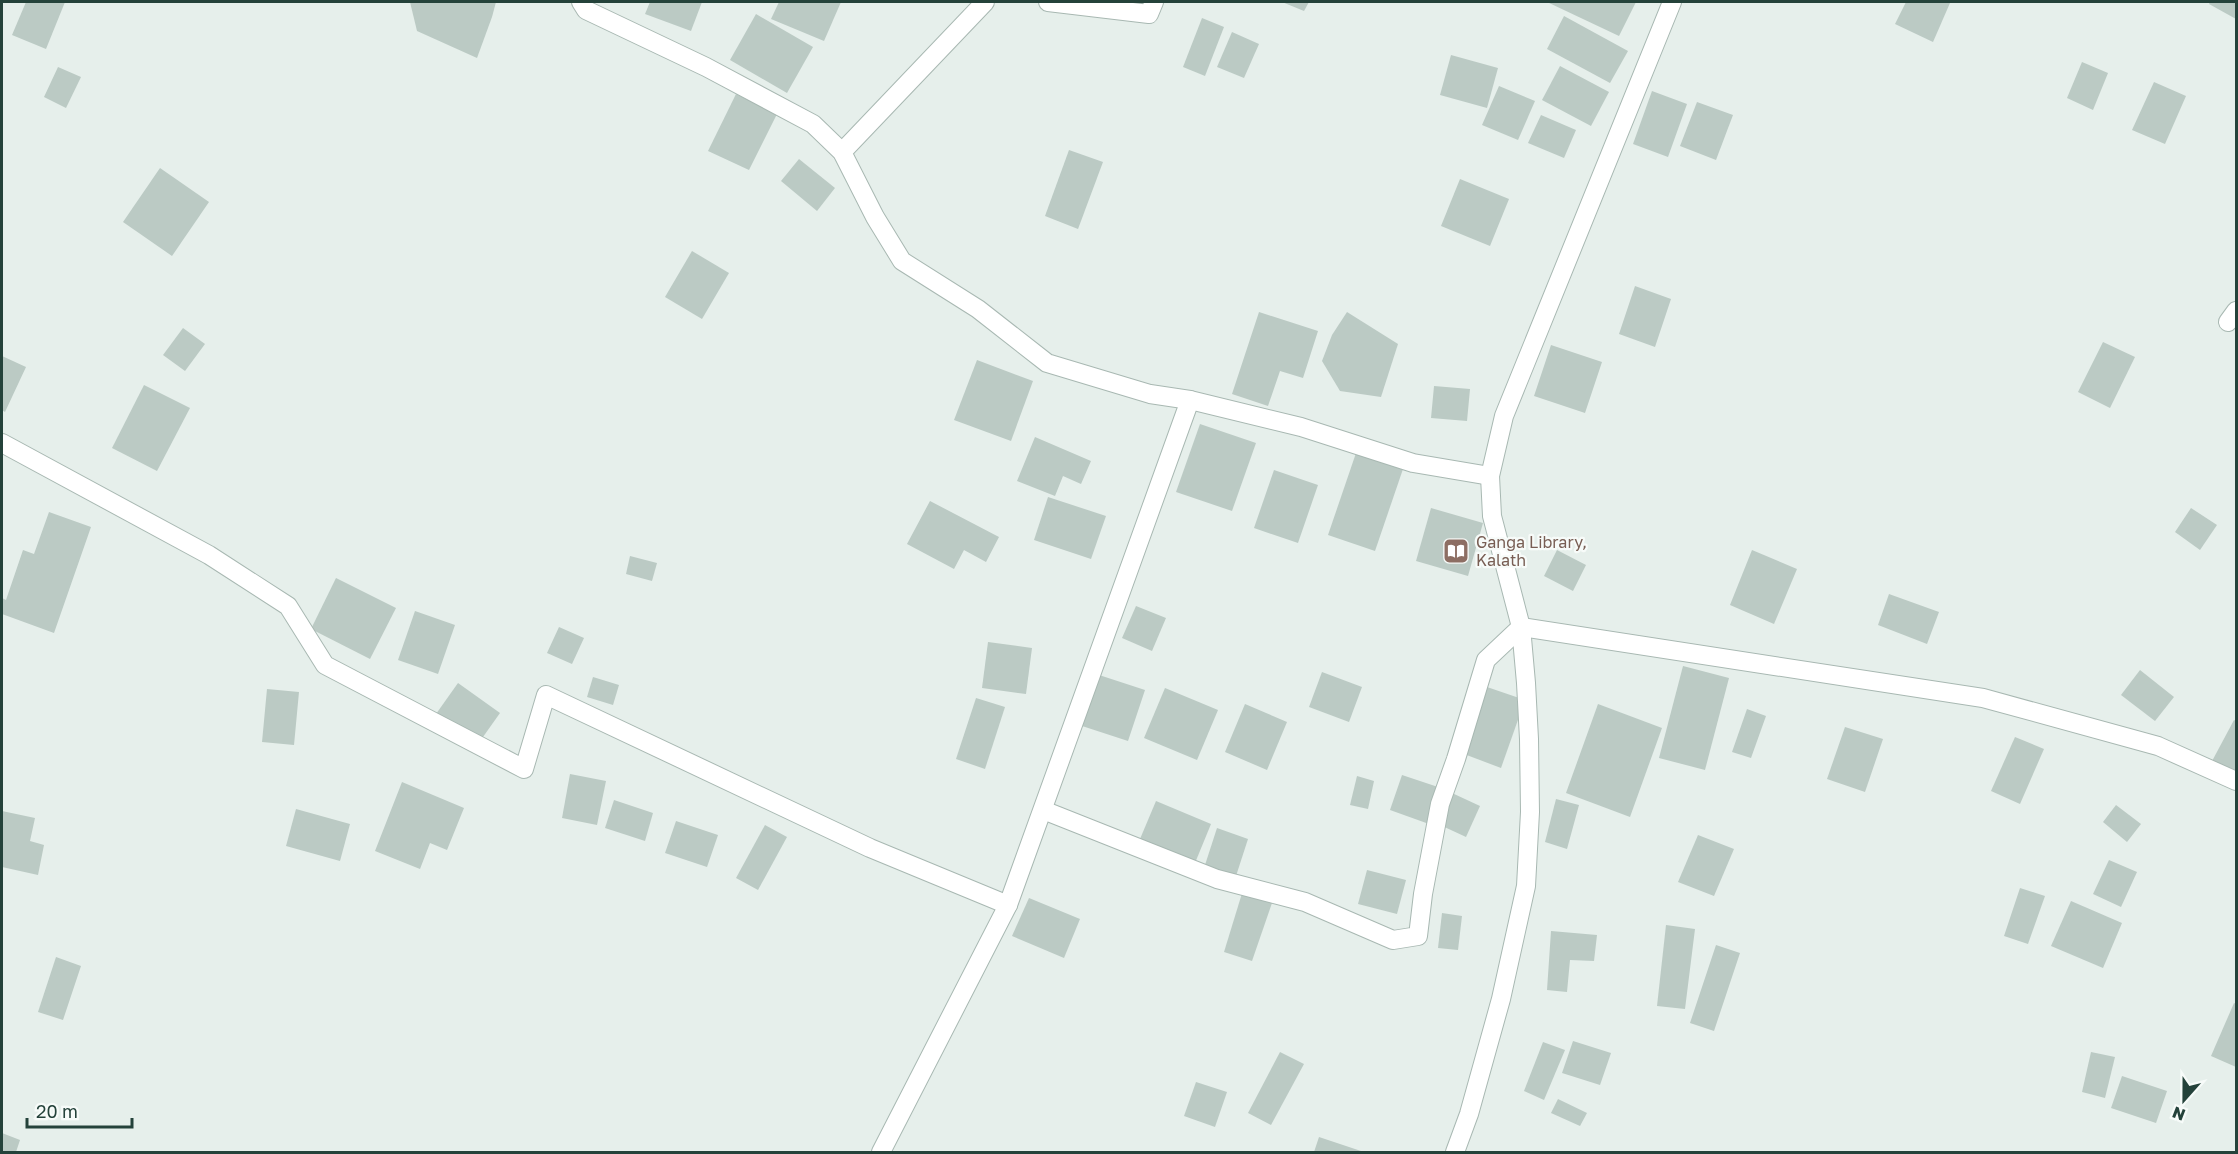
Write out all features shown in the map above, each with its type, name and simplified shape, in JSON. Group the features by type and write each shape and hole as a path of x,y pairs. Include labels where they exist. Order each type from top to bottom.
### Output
{"street":[{"path":"581,2 586,10 706,67 813,124 842,152 875,217 903,261 978,309 1047,363 1150,394 1190,400 1301,427 1413,463 1490,476"},
{"path":"842,152 986,2"},
{"path":"1048,2 1149,14 1154,2"},
{"path":"1455,1152 1469,1114 1501,999 1526,886 1530,812 1529,739 1521,627 1492,516 1490,476 1504,416 1672,2"},
{"path":"881,1152 1008,905 1190,400"},
{"path":"2,443 209,555 288,606 325,665 524,769 546,695 870,848 1008,905"},
{"path":"1043,810 1217,879 1305,902 1393,940 1418,936 1423,894 1440,804 1486,660 1521,627"},
{"path":"1521,627 1983,698 2158,746 2236,781"}],"building":[{"path":"26,2 65,2 46,49 12,35"},
{"path":"410,2 496,2 477,58 417,31"},
{"path":"650,2 702,2 691,31 645,14"},
{"path":"779,2 841,2 824,41 771,19"},
{"path":"1282,2 1309,2 1304,11"},
{"path":"1547,2 1636,2 1619,36"},
{"path":"1906,2 1950,3 1933,42 1895,24"},
{"path":"2210,2 2236,2 2236,19 2209,4"},
{"path":"756,14 813,47 787,93 730,60"},
{"path":"1564,16 1628,51 1610,83 1547,49"},
{"path":"1202,18 1224,27 1205,76 1183,67"},
{"path":"1232,32 1259,44 1244,78 1217,67"},
{"path":"1451,55 1498,68 1487,108 1440,95"},
{"path":"2082,62 2108,73 2093,110 2067,98"},
{"path":"1560,66 1609,92 1591,126 1542,100"},
{"path":"58,67 81,77 66,108 44,97"},
{"path":"2154,82 2186,96 2165,144 2132,130"},
{"path":"1499,86 1535,101 1518,140 1482,125"},
{"path":"1652,91 1687,104 1668,157 1633,144"},
{"path":"736,94 777,114 749,170 708,151"},
{"path":"1697,102 1733,115 1716,160 1680,146"},
{"path":"1541,115 1576,130 1564,158 1528,143"},
{"path":"1069,150 1103,162 1078,229 1045,216"},
{"path":"799,159 835,188 817,211 781,181"},
{"path":"160,168 209,202 172,256 123,222"},
{"path":"1460,179 1509,199 1490,246 1441,226"},
{"path":"692,251 729,273 702,319 665,297"},
{"path":"1635,286 1671,299 1655,347 1619,334"},
{"path":"1259,312 1318,331 1303,378 1280,371 1268,406 1232,394"},
{"path":"1347,312 1398,344 1381,397 1340,391 1322,361 1332,335"},
{"path":"183,328 205,344 185,371 163,355"},
{"path":"2103,342 2135,357 2110,408 2078,392"},
{"path":"1551,345 1602,362 1585,413 1534,396"},
{"path":"2,356 26,367 5,412 2,410"},
{"path":"977,360 1033,381 1011,441 954,420"},
{"path":"144,385 190,408 157,471 112,448"},
{"path":"1434,386 1470,389 1467,421 1431,418"},
{"path":"1200,424 1256,443 1232,511 1176,492"},
{"path":"1035,437 1091,461 1081,484 1063,476 1055,496 1017,481"},
{"path":"1356,453 1403,469 1375,551 1328,535"},
{"path":"1274,470 1318,485 1298,543 1254,528"},
{"path":"1048,497 1106,516 1091,559 1034,540"},
{"path":"930,501 999,537 986,562 964,550 954,569 907,544"},
{"path":"1431,508 1483,523 1468,576 1416,561"},
{"path":"2191,508 2217,525 2200,550 2175,532"},
{"path":"49,512 91,527 54,633 2,614 2,598 6,600 23,550 34,554"},
{"path":"1557,550 1586,565 1573,591 1544,576"},
{"path":"1752,550 1797,569 1774,624 1730,605"},
{"path":"630,556 657,563 652,581 626,574"},
{"path":"336,578 396,608 370,659 311,629"},
{"path":"1889,594 1939,612 1927,644 1878,625"},
{"path":"1136,606 1166,618 1152,651 1122,638"},
{"path":"415,611 455,625 438,674 398,660"},
{"path":"559,627 584,638 572,664 547,653"},
{"path":"988,642 1032,648 1026,694 982,688"},
{"path":"1683,666 1729,678 1705,770 1659,758"},
{"path":"2140,670 2174,697 2155,721 2121,695"},
{"path":"1322,672 1362,687 1349,722 1309,707"},
{"path":"1096,674 1145,690 1128,741 1079,725"},
{"path":"593,677 619,685 613,705 587,697"},
{"path":"458,683 500,713 478,744 436,714"},
{"path":"1487,687 1525,700 1501,768 1464,754"},
{"path":"1165,688 1218,710 1197,760 1144,738"},
{"path":"267,689 299,692 294,745 262,742"},
{"path":"976,698 1005,707 985,769 956,759"},
{"path":"1245,704 1287,722 1267,770 1225,752"},
{"path":"1598,704 1662,728 1630,817 1566,793"},
{"path":"1747,709 1766,716 1751,758 1732,752"},
{"path":"2234,720 2236,721 2236,777 2211,763"},
{"path":"1845,727 1883,739 1865,792 1827,779"},
{"path":"2015,737 2044,749 2020,804 1991,791"},
{"path":"570,774 606,781 597,825 562,818"},
{"path":"1402,775 1441,788 1429,824 1390,810"},
{"path":"1357,776 1374,781 1368,809 1350,805"},
{"path":"402,782 464,808 447,850 430,843 420,869 375,851"},
{"path":"1452,793 1480,806 1466,837 1438,824"},
{"path":"1556,799 1579,805 1567,849 1545,842"},
{"path":"614,800 653,813 645,841 605,828"},
{"path":"1156,801 1211,824 1195,863 1140,839"},
{"path":"2116,805 2141,824 2127,842 2103,822"},
{"path":"296,809 350,824 340,861 286,846"},
{"path":"2,811 35,818 30,841 44,845 38,875 2,867"},
{"path":"676,821 718,835 707,867 665,853"},
{"path":"765,825 787,837 758,890 736,878"},
{"path":"1217,828 1248,839 1236,876 1205,865"},
{"path":"1698,835 1734,849 1714,896 1678,882"},
{"path":"2109,860 2137,872 2121,907 2093,894"},
{"path":"1367,870 1406,880 1397,914 1358,904"},
{"path":"2020,888 2045,896 2028,944 2004,936"},
{"path":"1243,890 1273,900 1252,961 1224,952"},
{"path":"1029,898 1080,919 1064,958 1012,936"},
{"path":"2071,901 2122,923 2103,968 2051,946"},
{"path":"1442,913 1462,916 1458,950 1438,948"},
{"path":"1666,925 1695,929 1685,1009 1657,1006"},
{"path":"1551,931 1597,935 1594,961 1570,960 1567,992 1547,990"},
{"path":"1716,945 1740,953 1714,1031 1690,1023"},
{"path":"56,957 81,966 63,1020 38,1012"},
{"path":"2234,1003 2236,1004 2236,1067 2211,1056"},
{"path":"1573,1041 1611,1053 1600,1085 1562,1073"},
{"path":"1543,1042 1565,1050 1544,1100 1524,1091"},
{"path":"1280,1052 1304,1064 1271,1125 1248,1113"},
{"path":"2091,1052 2115,1057 2105,1098 2082,1092"},
{"path":"2122,1076 2167,1091 2156,1123 2111,1108"},
{"path":"1196,1082 1227,1092 1215,1127 1184,1116"},
{"path":"1558,1099 1587,1113 1580,1126 1551,1113"},
{"path":"2,1133 20,1140 16,1152 2,1152"},
{"path":"1319,1137 1364,1152 1314,1152"}],"place":[{"name":"Ganga Library, Kalath","path":"1456,551"}]}
